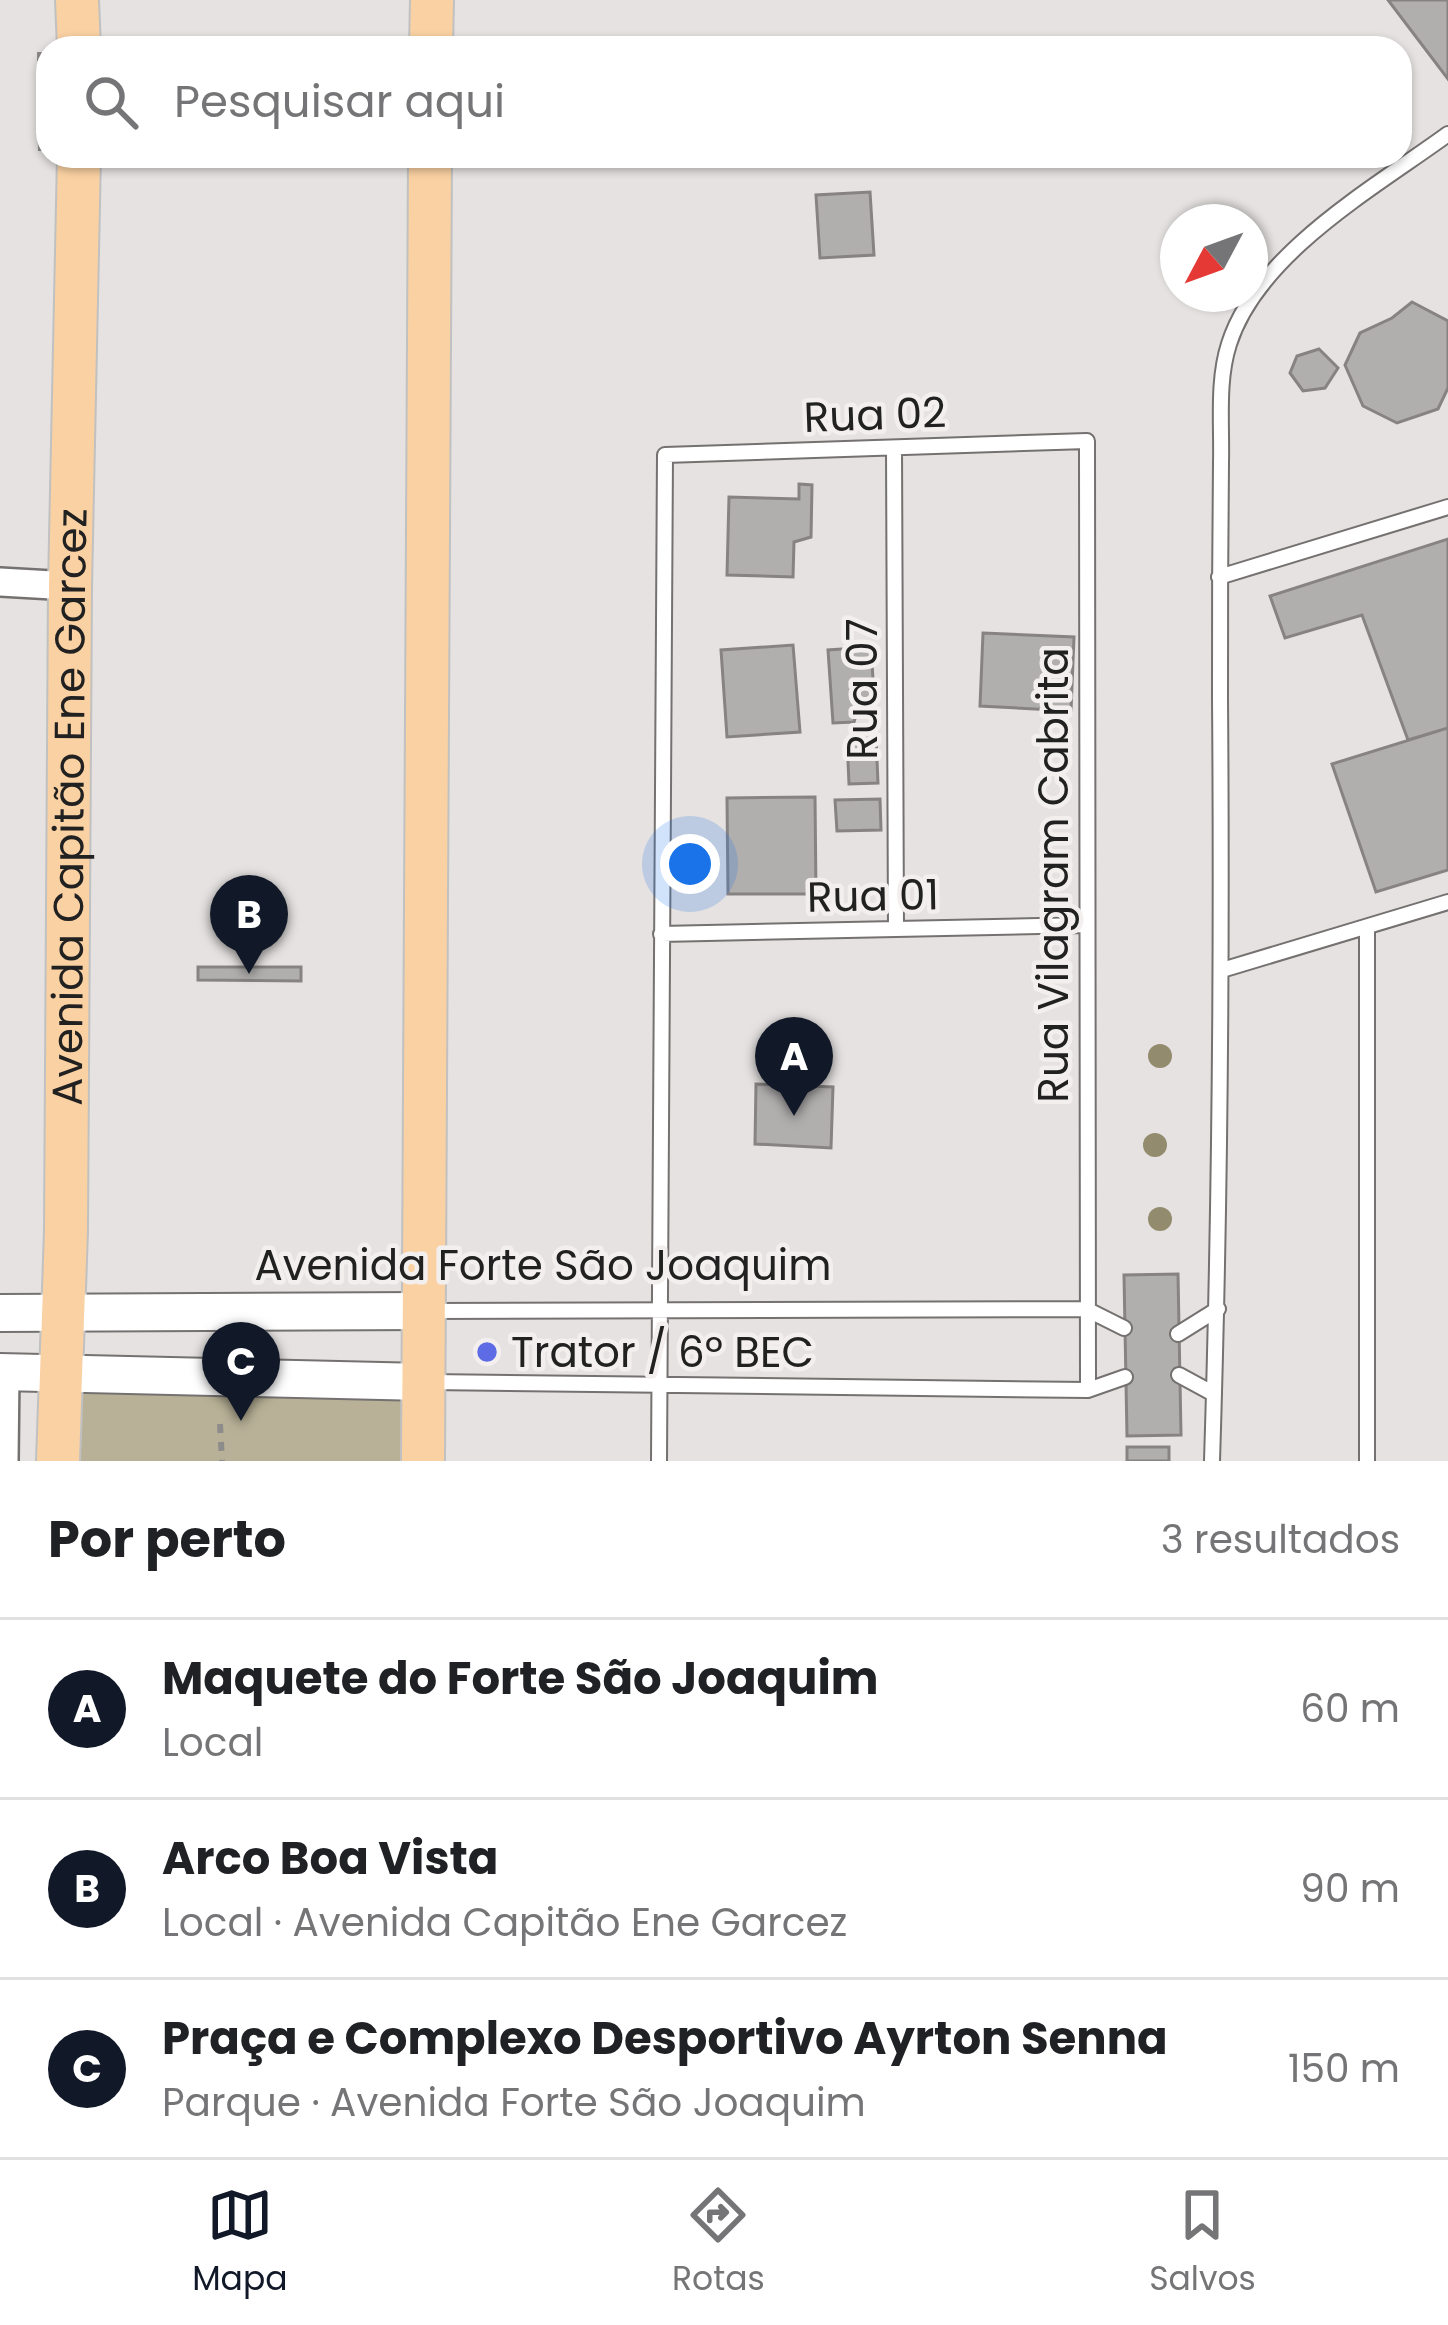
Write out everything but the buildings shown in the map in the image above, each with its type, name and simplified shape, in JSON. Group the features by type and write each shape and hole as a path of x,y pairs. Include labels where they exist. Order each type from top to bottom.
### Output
{"main road":[{"path":"77,0 78,36"},
{"path":"431,36 432,0"},
{"name":"Avenida Capitão Ene Garcez","path":"58,1461 65,1312 70,586 79,168"},
{"path":"423,1461 430,168"}],"street":[{"path":"0,582 70,586"},
{"name":"Avenida Forte São Joaquim","path":"0,1313 423,1311"},
{"path":"4,1461 3,1372 424,1382"}],"lane":[{"path":"1412,161 1448,134"},
{"path":"1212,1461 1222,970 1222,386 1228,346 1262,286 1296,247 1402,168"},
{"name":"Rua 02","path":"661,934 664,455 1087,441"},
{"name":"Rua Vilagram Cabrita","path":"1086,1309 1087,441"},
{"name":"Rua 07","path":"894,448 896,929"},
{"path":"1220,577 1448,507"},
{"path":"1222,970 1448,902"},
{"name":"Rua 01","path":"661,934 1086,925"},
{"path":"1367,927 1367,1461"},
{"path":"659,1461 661,934"},
{"path":"1086,1309 1088,1390"},
{"name":"Avenida Forte São Joaquim","path":"423,1311 1086,1309 1124,1328"},
{"path":"1178,1334 1218,1309"},
{"path":"1179,1375 1214,1394"},
{"path":"424,1382 1088,1390 1125,1377"}],"path":[{"path":"220,1424 222,1461"}],"shaded area":[{"path":"59,1374 424,1382 423,1461 58,1461"}],"place":[{"name":"Arco Boa Vista","path":"249,974"},
{"name":"Maquete do Forte São Joaquim","path":"794,1116"},
{"name":"Trator / 6º BEC","path":"487,1352"},
{"name":"Praça e Complexo Desportivo Ayrton Senna","path":"241,1421"}]}
